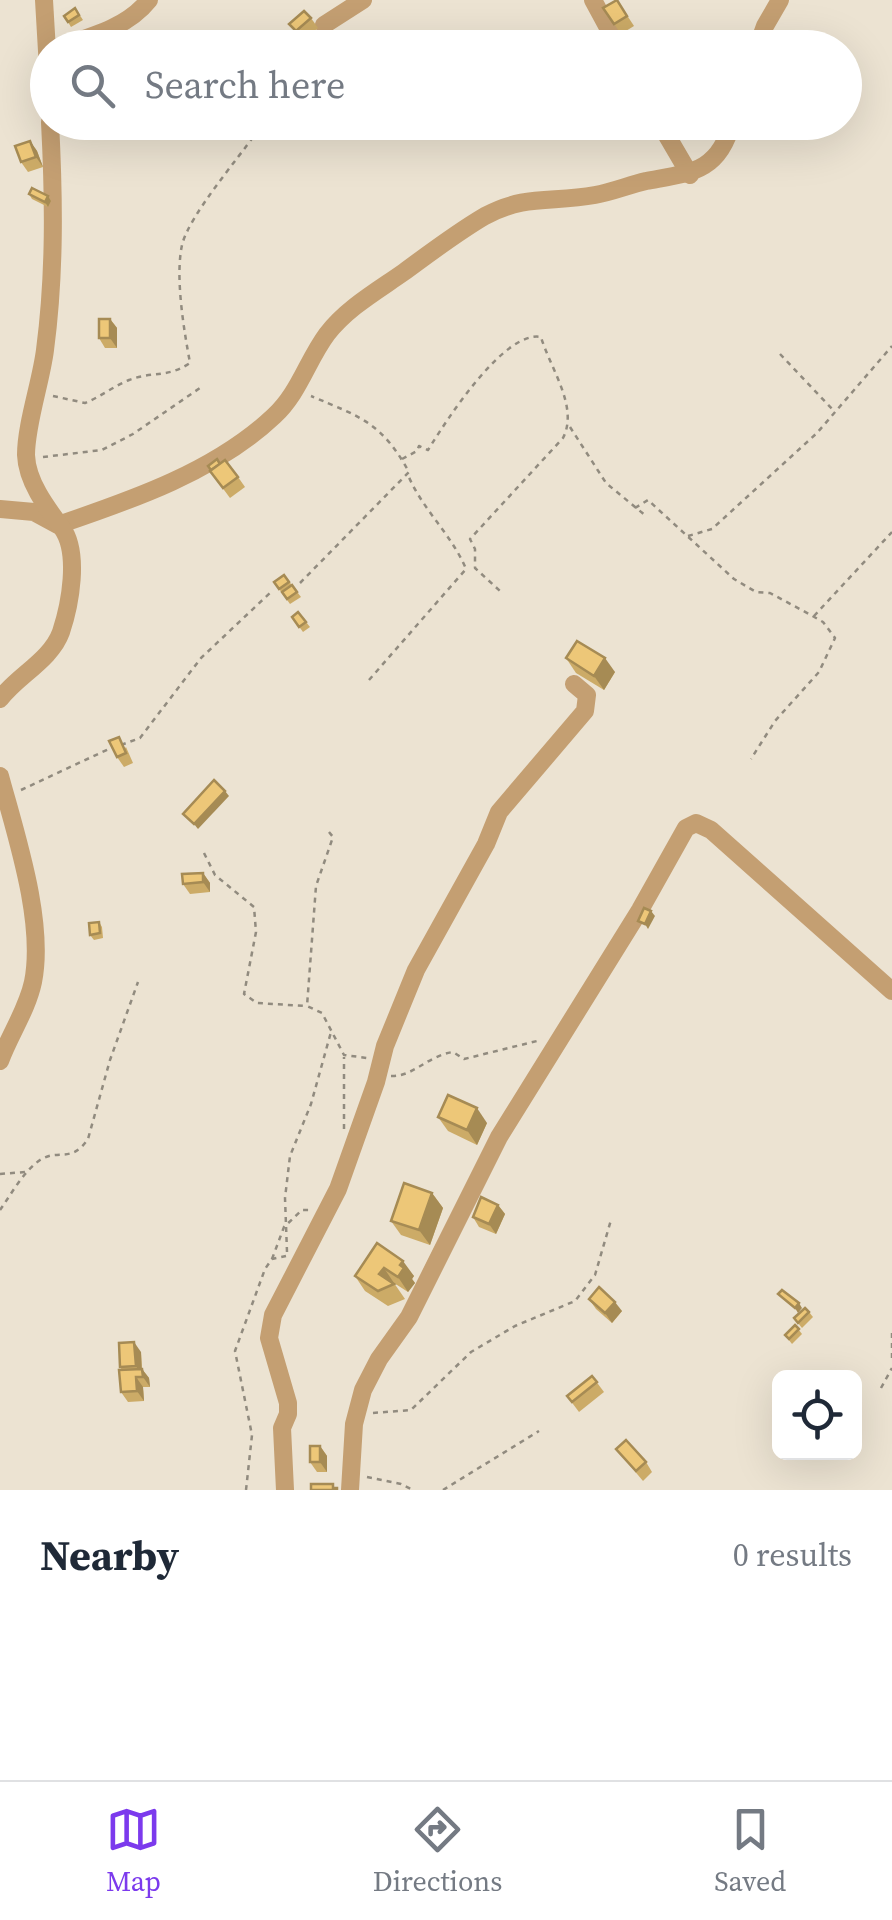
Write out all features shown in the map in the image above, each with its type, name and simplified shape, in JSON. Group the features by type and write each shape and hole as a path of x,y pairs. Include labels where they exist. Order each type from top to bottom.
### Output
{"street":[{"path":"44,0 46,30"},
{"path":"105,30 136,16 150,0"},
{"path":"324,24 363,0"},
{"path":"593,0 609,30"},
{"path":"763,30 780,0"},
{"path":"0,699 60,635 71,559 67,538 34,486 27,460 45,350 56,225 51,140"},
{"path":"670,140 690,174"},
{"path":"0,509 34,512 58,525 122,503 214,459 260,429 283,408 338,322 484,217 518,201 596,195 690,174 707,164 725,140"},
{"path":"286,1490 282,1428 288,1403 268,1332 272,1314 338,1189 416,970 486,844 499,812 585,711 587,695 574,684"},
{"path":"0,776 30,900 35,964 32,986 9,1021 0,1061"},
{"path":"350,1482 362,1390 379,1358 409,1317 499,1137 640,910 681,834 696,823 711,830 892,991"}],"path":[{"path":"38,391 85,403 126,381 149,374 173,375 190,363 180,279 182,242 252,140"},
{"path":"402,459 419,446 428,450 495,360 528,336 542,337 569,425 606,483 646,516"},
{"path":"687,536 712,529 818,432 892,346"},
{"path":"780,354 835,412"},
{"path":"27,460 102,450 134,434 200,388"},
{"path":"296,390 373,423 392,441 415,492 450,540 466,570 369,680"},
{"path":"500,591 475,568 475,549 470,538 562,438 569,425"},
{"path":"300,583 407,473"},
{"path":"635,508 648,500 734,580 813,616 835,638 818,672 775,721 751,759"},
{"path":"813,616 892,532"},
{"path":"5,796 84,758 140,738 201,658 271,592"},
{"path":"307,1006 316,886 333,837 328,832"},
{"path":"204,853 215,875 254,907 256,932 244,994 257,1003 307,1006 322,1014 344,1055 344,1137"},
{"path":"0,1210 27,1172 43,1158 72,1155 88,1139 110,1060 138,982"},
{"path":"293,1276 284,1227 290,1156 311,1104 331,1031"},
{"path":"344,1055 375,1059 386,1074 397,1078 434,1055 453,1052 464,1060 540,1040 557,1041"},
{"path":"0,1174 27,1172"},
{"path":"246,1490 252,1435 235,1351 257,1287 284,1227 302,1210 326,1211"},
{"path":"357,1411 380,1414 411,1410 471,1352 515,1326 576,1300 596,1275 611,1220"},
{"path":"272,1259 288,1256"},
{"path":"881,1388 892,1365 892,1333"},
{"path":"443,1490 540,1430"},
{"path":"350,1482 401,1484 413,1490"}],"building":[{"path":"617,0 627,16 614,24 603,8"},
{"path":"75,8 79,15 68,22 64,16"},
{"path":"304,11 311,18 297,30 289,24"},
{"path":"30,141 36,157 21,162 15,146"},
{"path":"32,188 48,196 45,202 29,194"},
{"path":"99,319 110,319 110,338 99,338"},
{"path":"225,460 238,477 223,488 210,471"},
{"path":"284,575 289,582 279,589 274,582"},
{"path":"292,585 297,592 287,599 282,592"},
{"path":"298,612 306,622 299,627 292,617"},
{"path":"577,641 605,658 594,676 566,658"},
{"path":"119,737 126,753 117,757 109,741"},
{"path":"214,780 225,791 194,824 183,814"},
{"path":"203,873 203,882 183,884 182,874"},
{"path":"644,908 651,911 645,924 638,921"},
{"path":"99,922 100,933 90,935 89,923"},
{"path":"448,1095 477,1108 467,1130 438,1117"},
{"path":"404,1183 432,1193 419,1230 391,1221"},
{"path":"481,1197 498,1205 489,1224 473,1217"},
{"path":"377,1243 403,1261 400,1265 404,1268 398,1277 384,1268 379,1274 394,1284 378,1291 355,1276"},
{"path":"599,1287 615,1302 605,1313 589,1299"},
{"path":"782,1290 799,1303 795,1308 778,1294"},
{"path":"805,1308 809,1312 798,1323 794,1318"},
{"path":"795,1325 799,1329 789,1339 785,1335"},
{"path":"134,1342 136,1366 120,1367 119,1343"},
{"path":"142,1369 143,1377 136,1377 137,1391 121,1392 119,1370"},
{"path":"592,1376 597,1382 572,1402 567,1396"},
{"path":"626,1440 646,1462 636,1471 616,1449"},
{"path":"310,1446 320,1446 320,1462 310,1462"},
{"path":"311,1484 333,1484 337,1490 311,1490"}]}
